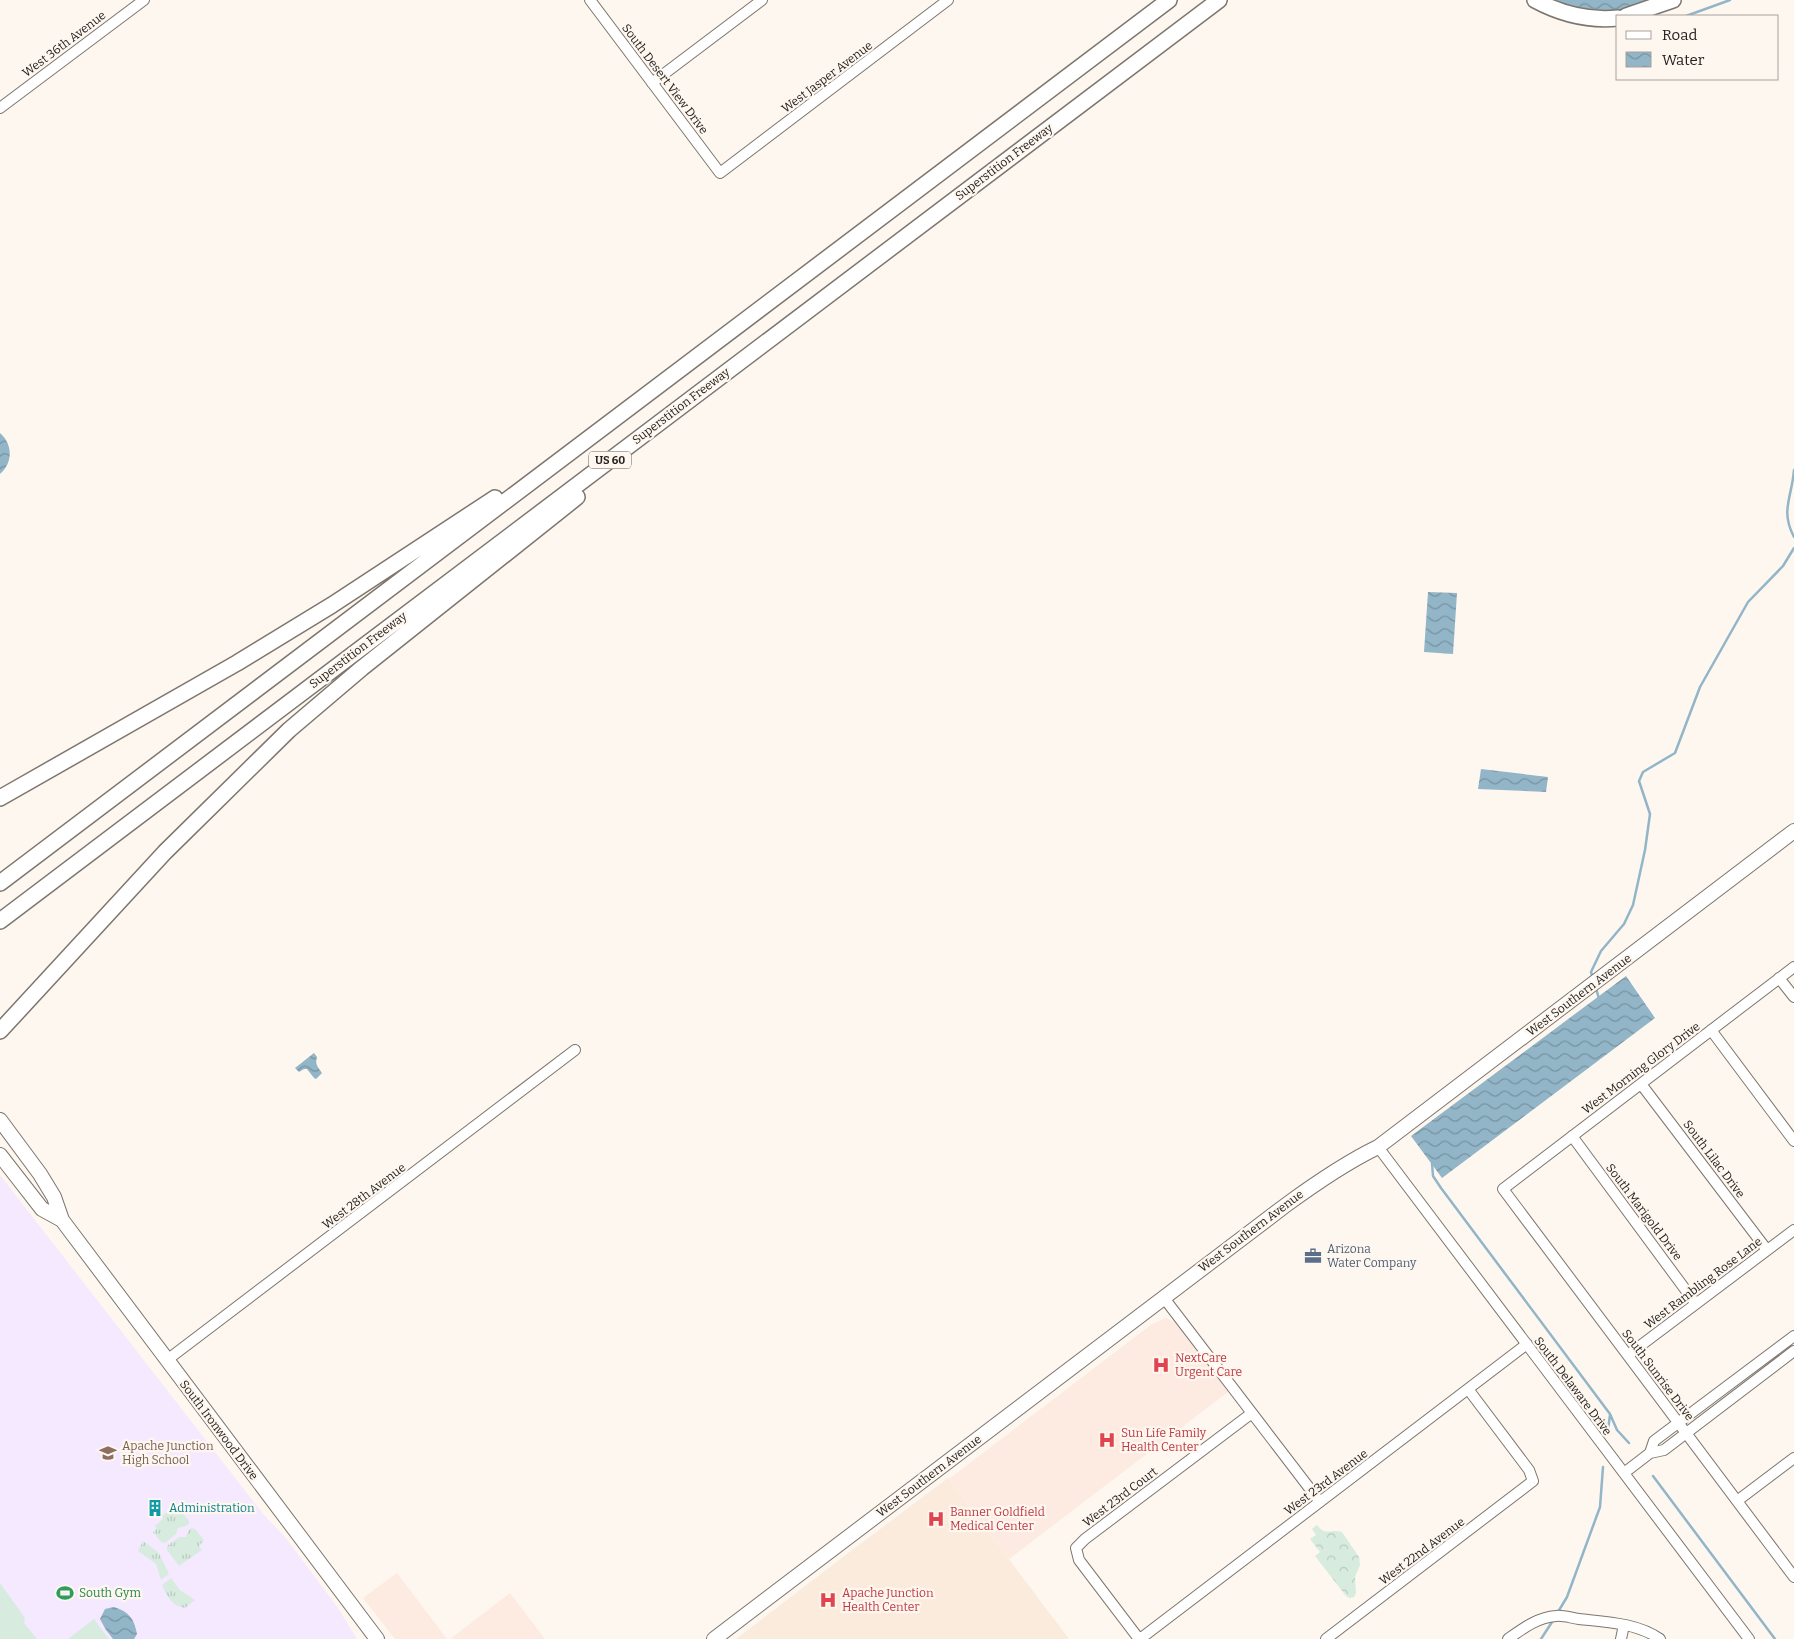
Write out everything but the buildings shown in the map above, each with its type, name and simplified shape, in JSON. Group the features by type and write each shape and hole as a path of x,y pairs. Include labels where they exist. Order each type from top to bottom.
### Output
{"highway":[{"name":"US 60","path":"0,884 1169,0"},
{"name":"Superstition Freeway","path":"0,921 1220,0"},
{"path":"1535,0 1572,16 1616,18"},
{"path":"1629,15 1673,0"},
{"path":"0,1031 165,852 289,730 362,668 594,484 683,404"},
{"path":"0,798 245,658 332,605 505,491 579,446"}],"main road":[{"name":"West Southern Avenue","path":"714,1639 1316,1182 1378,1147 1794,831"},
{"name":"South Ironwood Drive","path":"0,1120 40,1174 54,1197 62,1220 377,1639"},
{"name":"South Ironwood Drive","path":"0,1155 42,1209 62,1220"}],"street":[{"name":"West 36th Avenue","path":"0,108 144,0"},
{"name":"South Desert View Drive","path":"590,0 720,173"},
{"path":"652,83 762,0"},
{"name":"West Jasper Avenue","path":"720,173 948,0"},
{"name":"West Morning Glory Drive","path":"1503,1189 1794,967"},
{"path":"1779,978 1794,997"},
{"path":"1711,1030 1794,1141"},
{"name":"West 28th Avenue","path":"167,1360 575,1050"},
{"name":"South Lilac Drive","path":"1641,1084 1767,1250"},
{"name":"South Marigold Drive","path":"1572,1136 1696,1304"},
{"name":"South Delaware Drive","path":"1378,1147 1749,1639"},
{"name":"South Sunrise Drive","path":"1503,1189 1793,1575"},
{"name":"West Rambling Rose Lane","path":"1628,1355 1794,1230"},
{"path":"1164,1298 1320,1502"},
{"path":"1650,1453 1654,1441 1794,1336"},
{"name":"West 23rd Avenue","path":"1140,1639 1526,1344"},
{"path":"1620,1469 1650,1453 1664,1450 1794,1351"},
{"name":"West 22nd Avenue","path":"1326,1639 1533,1481 1529,1470 1468,1389"},
{"name":"West 23rd Court","path":"1140,1639 1079,1560 1076,1548 1085,1539 1252,1413"},
{"path":"1737,1501 1794,1458"},
{"path":"1508,1639 1528,1625 1556,1616 1624,1625 1643,1630 1660,1639"},
{"path":"1621,1639 1624,1625"}],"shaded area":[{"name":"Apache Junction High School","path":"0,1175 264,1515 285,1537 338,1608 357,1639 0,1639"},
{"path":"1166,1318 1177,1323 1228,1392 1009,1559 949,1479 1152,1324"},
{"name":"Banner Goldfield Medical Center","path":"948,1478 1069,1639 736,1639 839,1560"},
{"path":"397,1573 447,1639 395,1639 363,1598"},
{"path":"510,1593 545,1639 450,1639"}],"green space":[{"path":"171,1509 174,1513 181,1511 189,1521 189,1524 178,1528 176,1534 165,1543 161,1542 153,1532 157,1529 155,1526 163,1519 162,1516"},
{"path":"1317,1525 1323,1531 1342,1532 1359,1557 1360,1565 1355,1577 1356,1593 1354,1597 1346,1596 1315,1556 1320,1552 1310,1539 1316,1535 1312,1529"},
{"path":"191,1528 195,1529 204,1540 199,1546 202,1550 179,1566 167,1550 167,1546 179,1537 186,1537"},
{"path":"143,1541 159,1553 169,1574 161,1580 156,1564 138,1551"},
{"path":"171,1578 180,1590 195,1600 185,1608 173,1603 162,1585"},
{"path":"0,1583 25,1618 24,1623 37,1639 0,1639"},
{"path":"94,1619 109,1639 68,1639"}],"water":[{"path":"1549,0 1656,0 1628,10 1608,14 1588,14"},
{"path":"0,433 7,442 10,453 7,464 0,474"},
{"path":"1428,592 1457,593 1453,654 1424,652"},
{"path":"1481,769 1548,777 1546,792 1478,789"},
{"path":"1626,976 1655,1018 1442,1178 1411,1136"},
{"path":"314,1053 317,1057 317,1065 322,1073 316,1079 307,1069 299,1072 295,1068"},
{"path":"114,1607 130,1616 137,1634 134,1639 113,1639 106,1630 100,1619 105,1609"}],"waterway":[{"path":"1689,15 1730,0"},
{"path":"1794,470 1787,511 1790,528 1794,537"},
{"path":"1593,978 1591,972 1601,951 1624,924 1633,905 1645,850 1650,814 1639,781 1643,772 1675,753 1700,687 1748,602 1783,566 1794,548"},
{"path":"1596,988 1599,999"},
{"path":"1432,1163 1433,1176 1441,1188 1610,1414 1617,1430 1629,1443"},
{"path":"1608,1430 1610,1415"},
{"path":"1558,1612 1567,1597 1600,1507 1603,1467"},
{"path":"1653,1476 1775,1639"},
{"path":"1541,1639 1554,1619"}],"place":[{"name":"Arizona Water Company","path":"1313,1256"},
{"name":"NextCare Urgent Care","path":"1161,1365"},
{"name":"Sun Life Family Health Center","path":"1107,1440"},
{"name":"Apache Junction High School","path":"108,1453"},
{"name":"Administration","path":"155,1508"},
{"name":"Banner Goldfield Medical Center","path":"936,1519"},
{"name":"South Gym","path":"65,1593"},
{"name":"Apache Junction Health Center","path":"828,1600"}]}
